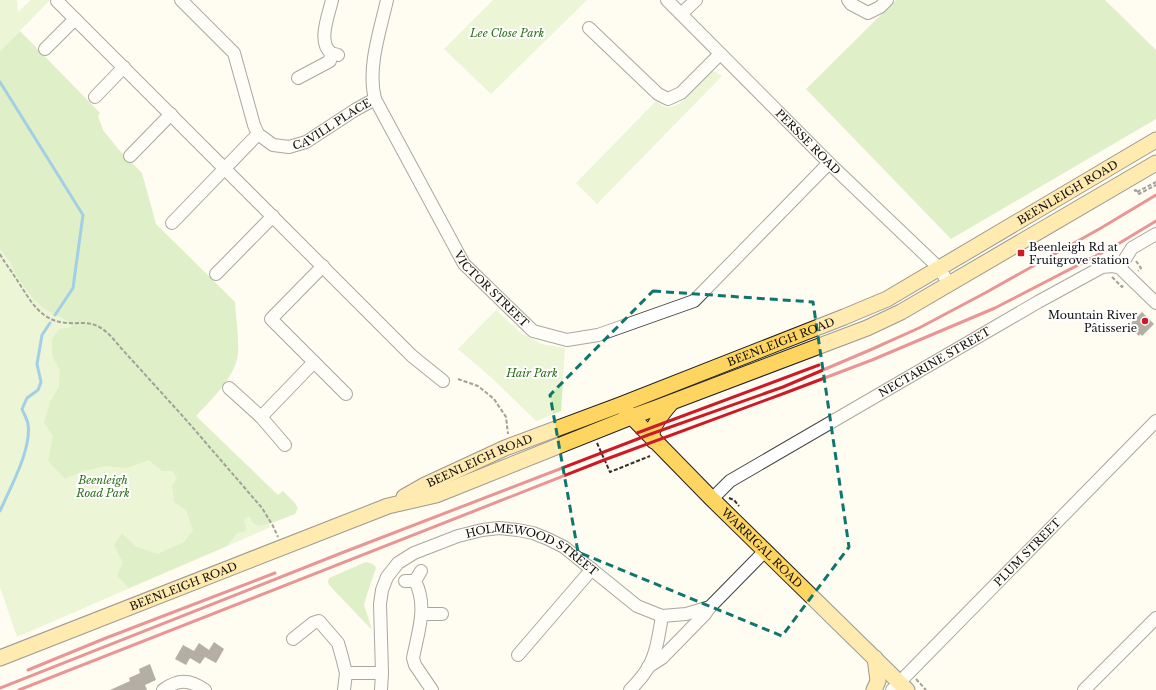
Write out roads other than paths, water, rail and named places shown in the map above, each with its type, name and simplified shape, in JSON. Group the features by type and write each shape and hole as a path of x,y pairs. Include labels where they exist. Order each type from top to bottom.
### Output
{"main road":[{"name":"BEENLEIGH ROAD","path":"388,506 425,485 504,448 620,405 887,299 1156,140"},
{"name":"BEENLEIGH ROAD","path":"3,657 388,506 436,494 631,417 867,328 901,312 1156,163"},
{"path":"654,441 652,434 663,412 670,403"},
{"name":"WARRIGAL ROAD","path":"620,405 712,499 904,685"},
{"path":"874,690 878,681 875,658"}],"street":[{"path":"172,223 258,134 254,125 234,53 182,0"},
{"path":"298,78 330,61 334,54 326,44 324,34 332,0"},
{"name":"VICTOR STREET","path":"387,0 376,48 374,64 373,89 375,99 464,264 533,331 567,340 598,335 694,301 829,163"},
{"name":"PERSSE ROAD","path":"667,0 829,163 939,268 949,284"},
{"path":"681,14 696,0"},
{"path":"848,0 851,4 868,13 880,7 886,0"},
{"path":"57,1 323,266 427,373 443,381"},
{"path":"45,49 75,18"},
{"path":"589,28 658,94 668,99 681,93 720,54"},
{"path":"94,97 124,67"},
{"name":"CAVILL PLACE","path":"258,134 273,145 289,147 306,142 355,110 375,99"},
{"path":"130,156 171,114"},
{"path":"216,274 273,216"},
{"path":"1156,234 1132,248 1120,268 1156,304"},
{"path":"323,266 271,319 346,394"},
{"name":"NECTARINE STREET","path":"712,499 730,481 1038,302 1102,266 1113,266 1120,268"},
{"path":"261,417 314,362"},
{"path":"229,388 261,417 285,444"},
{"name":"PLUM STREET","path":"904,685 1156,421"},
{"name":"HOLMEWOOD STREET","path":"382,690 380,604 382,590 387,576 398,563 414,553 458,536 482,530 499,528 533,533 564,547 637,606 662,616 686,614 710,607 765,551"},
{"path":"518,655 592,569"},
{"path":"414,577 420,590 422,614 414,658 415,665 432,690"},
{"path":"648,667 662,658 710,607"},
{"path":"422,614 442,614"},
{"path":"630,690 640,680 654,654 662,616"},
{"path":"1084,690 1156,618"},
{"path":"293,639 313,623 319,621 338,643 346,673 344,690"},
{"path":"346,673 382,673"},
{"path":"163,690 172,683 181,682 192,683 205,690"}],"waterway":[{"path":"0,82 83,215 73,288 55,315"},
{"path":"0,511 24,456 27,445 28,424 22,409 27,398 38,390 41,382 37,364 42,335 50,323"}],"railway":[{"path":"0,688 344,552 648,435 783,387 870,350 919,328 985,293 1101,228 1156,195"},
{"path":"19,690 604,460 872,360 995,308 1113,247 1156,221"},
{"path":"637,433 819,365"},
{"path":"28,670 106,638 275,573"}],"place":[{"name":"Beenleigh Rd at Fruitgrove station","path":"1021,253"},
{"name":"Mountain River Pâtisserie","path":"1145,321"}],"park label":[{"name":"Lee Close Park","path":"507,33"},
{"name":"Hair Park","path":"532,373"},
{"name":"Beenleigh Road Park","path":"103,486"}]}
